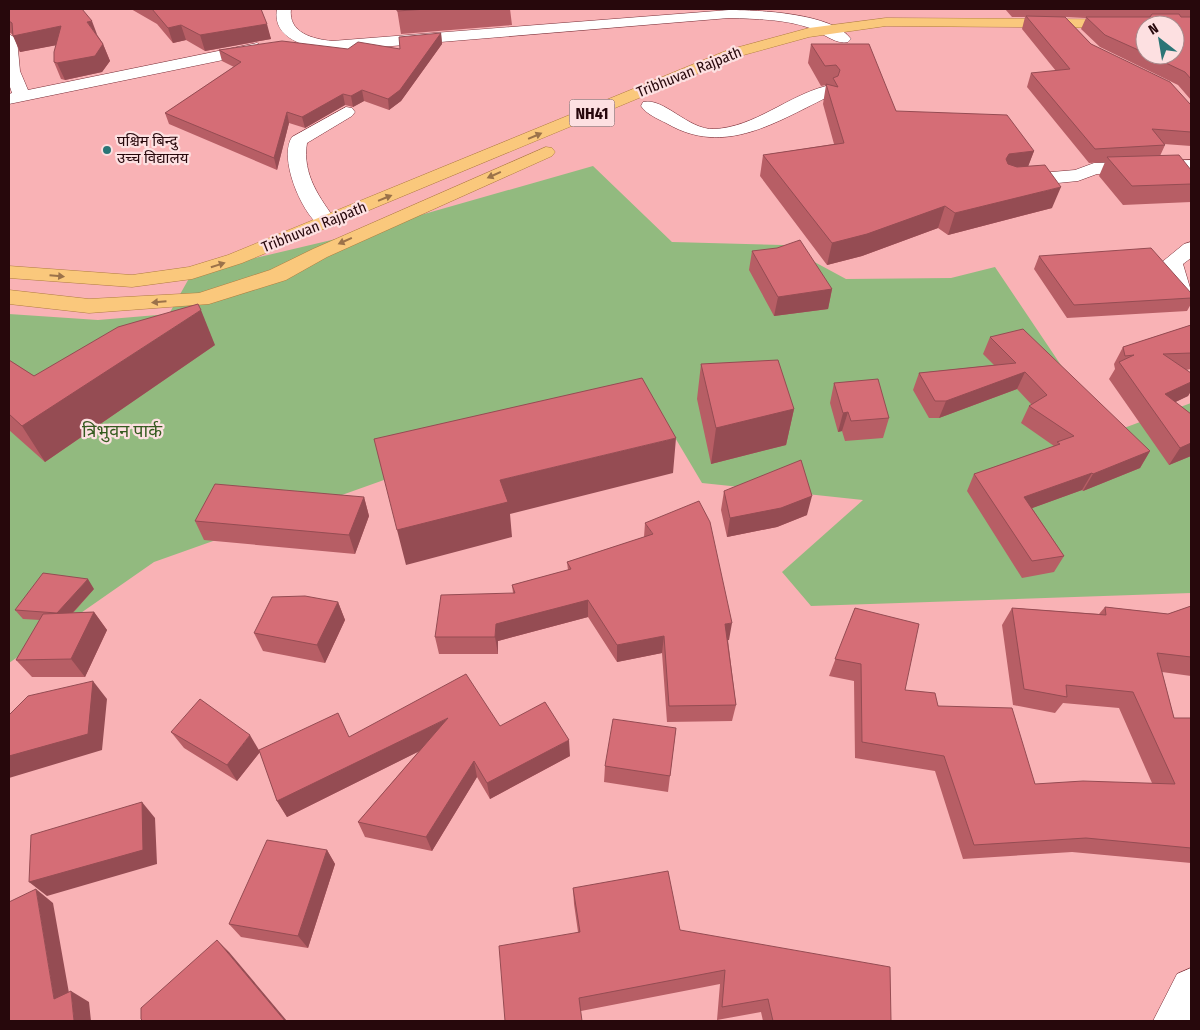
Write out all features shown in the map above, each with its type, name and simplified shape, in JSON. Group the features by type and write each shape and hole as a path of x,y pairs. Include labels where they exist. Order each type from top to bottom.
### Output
{"highway":[{"name":"Tribhuvan Rajpath","path":"9,272 122,281 162,279 192,273 235,259 327,222 734,53 788,36 827,28 886,22 925,21 1073,33 1191,24"},
{"name":"Tribhuvan Rajpath","path":"613,122 775,54 843,38 911,32 1135,35"},
{"name":"Tribhuvan Rajpath","path":"9,297 89,306 201,299 278,275 320,252 558,146"}],"street":[{"path":"284,9 282,13 287,28 306,42"},
{"path":"9,39 15,98 236,51 306,42 332,46 729,14 776,15 827,28 843,38"},
{"path":"649,106 695,131 712,134 746,127 826,91"},
{"path":"327,222 316,212 301,178 296,149 298,141 346,112"},
{"path":"1009,182 1078,175 1094,169 1191,165"},
{"path":"1181,290 1172,262 1188,248 1191,248"},
{"path":"1173,1021 1191,988"}],"green space":[{"name":"त्रिभुवन पार्क","path":"593,166 672,242 783,245 846,279 951,278 995,267 1079,392 1124,428 1191,403 1191,593 811,606 782,572 863,500 702,483 645,387 154,562 9,663 9,314 98,320 169,314 192,273 340,238"}],"building":[{"path":"9,9 82,9 92,21 87,22 103,44 95,56 54,62 54,52 61,26 13,36 12,23 9,21"},
{"path":"152,9 261,9 267,24 200,35 181,25 168,28"},
{"path":"397,9 427,9 397,11"},
{"path":"1179,14 1180,15 1151,15"},
{"path":"1026,16 1065,17 1091,44 1170,82 1191,104 1191,132 1152,129 1165,145 1095,149 1031,73 1070,69"},
{"path":"1086,17 1135,17 1135,48 1105,35"},
{"path":"1185,17 1191,17 1191,79 1185,72 1170,65 1185,65"},
{"path":"441,33 400,90 388,99 362,90 351,96 343,94 302,117 287,112 274,158 165,113 241,62 219,50 282,41 348,49 358,42 400,49 399,37"},
{"path":"811,44 869,44 896,111 1007,115 1034,151 1009,154 1006,159 1008,164 1017,167 1045,165 1061,187 955,213 945,206 867,234 832,243 763,155 844,143 826,84 838,87 833,78 838,76 840,70 836,65 825,66"},
{"path":"1179,155 1191,170 1191,184 1132,186 1107,157"},
{"path":"800,240 832,289 778,297 752,251 777,248"},
{"path":"1151,248 1191,293 1191,298 1074,305 1039,256"},
{"path":"198,304 201,310 22,426 9,414 9,360 34,376 118,327"},
{"path":"1191,325 1191,353 1163,354 1191,373 1191,382 1165,394 1191,414 1191,443 1180,448 1119,362 1134,355 1125,356 1123,347"},
{"path":"1023,329 1150,451 1093,474 1024,497 1064,556 1032,561 974,474 1060,444 1057,442 1074,436 1029,406 1047,395 1025,372 946,401 935,401 919,373 1016,363 990,337"},
{"path":"778,360 794,409 716,428 701,364"},
{"path":"642,378 676,438 500,480 508,502 397,530 374,439"},
{"path":"878,379 889,418 851,421 848,412 843,413 834,383"},
{"path":"801,460 812,496 781,508 730,518 724,491"},
{"path":"215,484 364,497 349,535 195,521"},
{"path":"699,501 710,522 732,623 725,624 736,705 669,706 664,636 617,645 588,600 496,624 495,637 435,637 441,595 515,593 512,585 571,569 567,562 653,534 645,523"},
{"path":"43,573 88,579 57,613 15,610"},
{"path":"305,596 338,602 317,645 254,633 272,597"},
{"path":"1191,606 1191,657 1157,653 1174,718 1191,718 1191,848 1086,838 974,845 944,756 862,742 861,664 835,659 855,608 919,624 905,690 935,693 938,706 1012,708 1035,784 1083,781 1175,784 1133,692 1066,685 1067,697 1024,689 1012,608 1106,615 1105,607 1168,614"},
{"path":"94,612 71,659 16,660 43,614"},
{"path":"466,674 500,726 545,702 569,740 487,783 474,761 426,837 358,822 448,718 277,801 259,750 338,713 349,737"},
{"path":"93,681 88,734 9,756 9,715 28,696"},
{"path":"200,699 250,735 227,765 171,732"},
{"path":"613,719 676,728 670,776 605,766"},
{"path":"142,802 143,850 29,882 31,835"},
{"path":"267,840 327,850 298,936 229,924"},
{"path":"668,871 680,930 890,967 891,1021 773,1021 768,999 722,1007 725,970 579,998 582,1021 505,1021 499,946 580,932 573,888"},
{"path":"36,889 54,999 71,991 74,1021 9,1021 9,902"},
{"path":"217,940 285,1021 143,1021 141,1019 141,1008"}],"place":[{"name":"पश्चिम बिन्दु उच्च विद्यालय","path":"107,150"}]}
